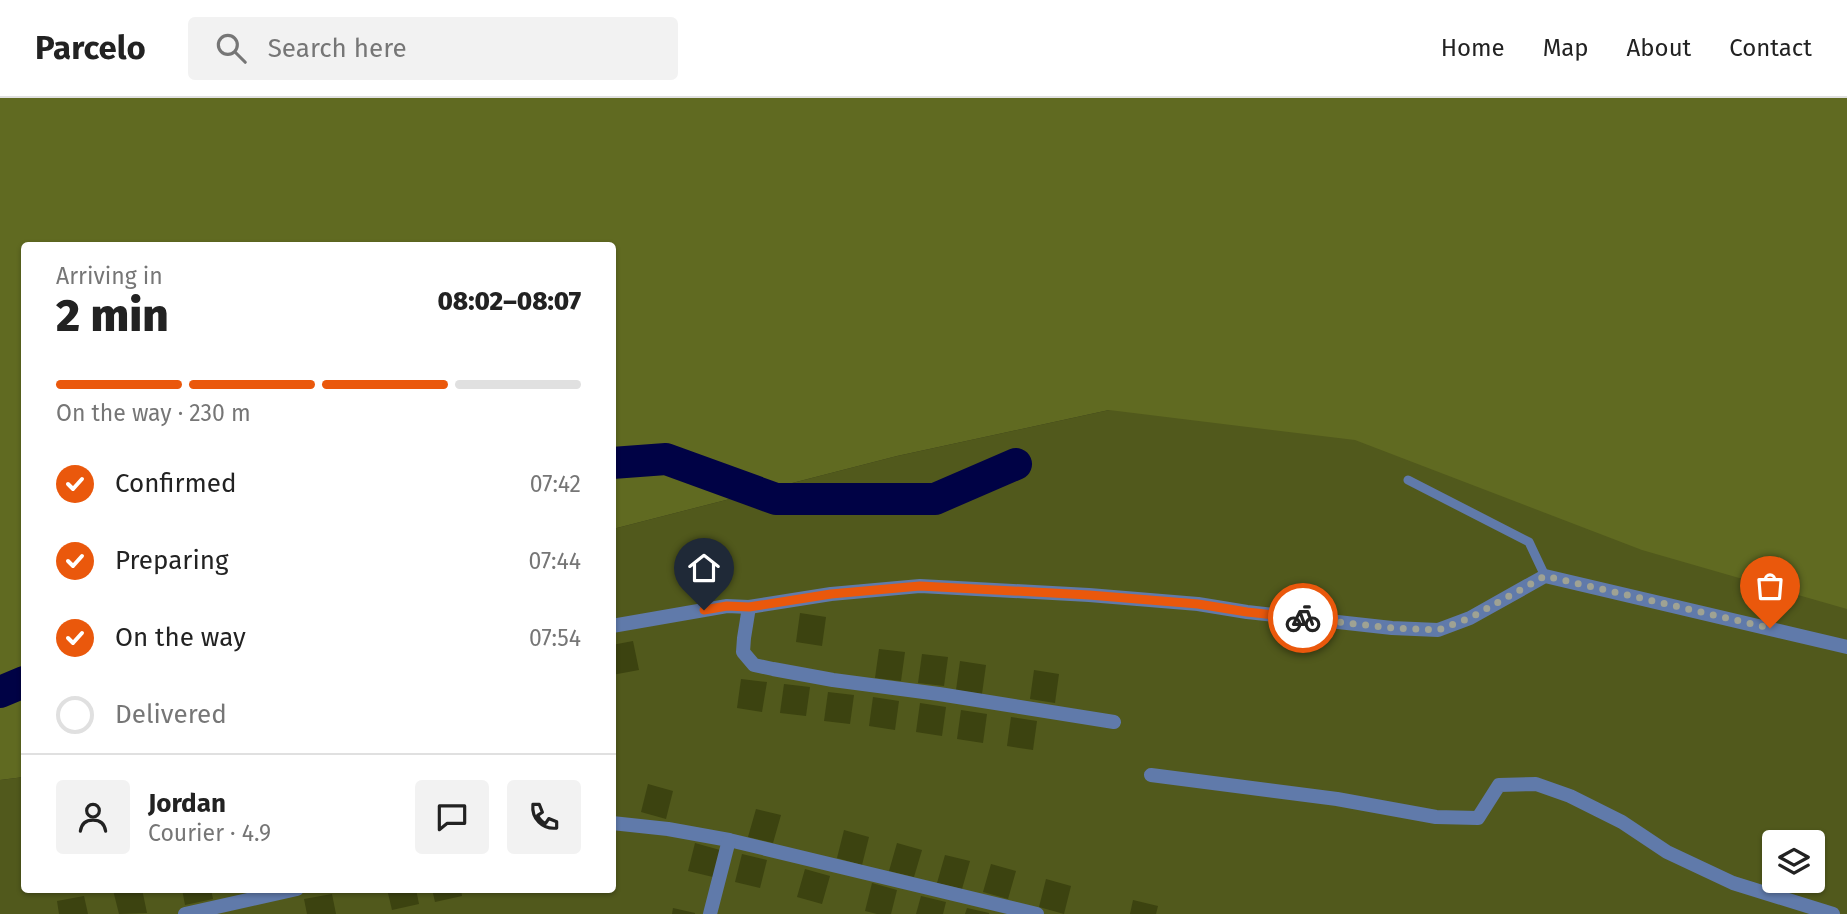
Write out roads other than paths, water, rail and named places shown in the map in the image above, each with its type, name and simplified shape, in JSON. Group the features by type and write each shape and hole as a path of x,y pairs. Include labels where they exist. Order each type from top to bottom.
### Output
{"street":[{"path":"616,625 727,606 749,607 831,594 920,586 1185,603 1392,628 1438,630 1470,618 1545,576 1847,647"},
{"path":"749,607 743,652 754,665 833,680 1114,722"},
{"path":"1151,775 1337,799 1436,817 1478,818 1499,785 1536,784 1570,796 1622,822 1667,852 1733,883 1833,914"},
{"path":"616,823 729,840 1037,914"},
{"path":"710,914 729,840"},
{"path":"185,914 279,893"}],"lane":[{"path":"1408,480 1529,542 1545,576"}],"waterway":[{"path":"616,463 666,459 776,499 935,499 1016,464"},
{"path":"0,692 21,683"}]}
